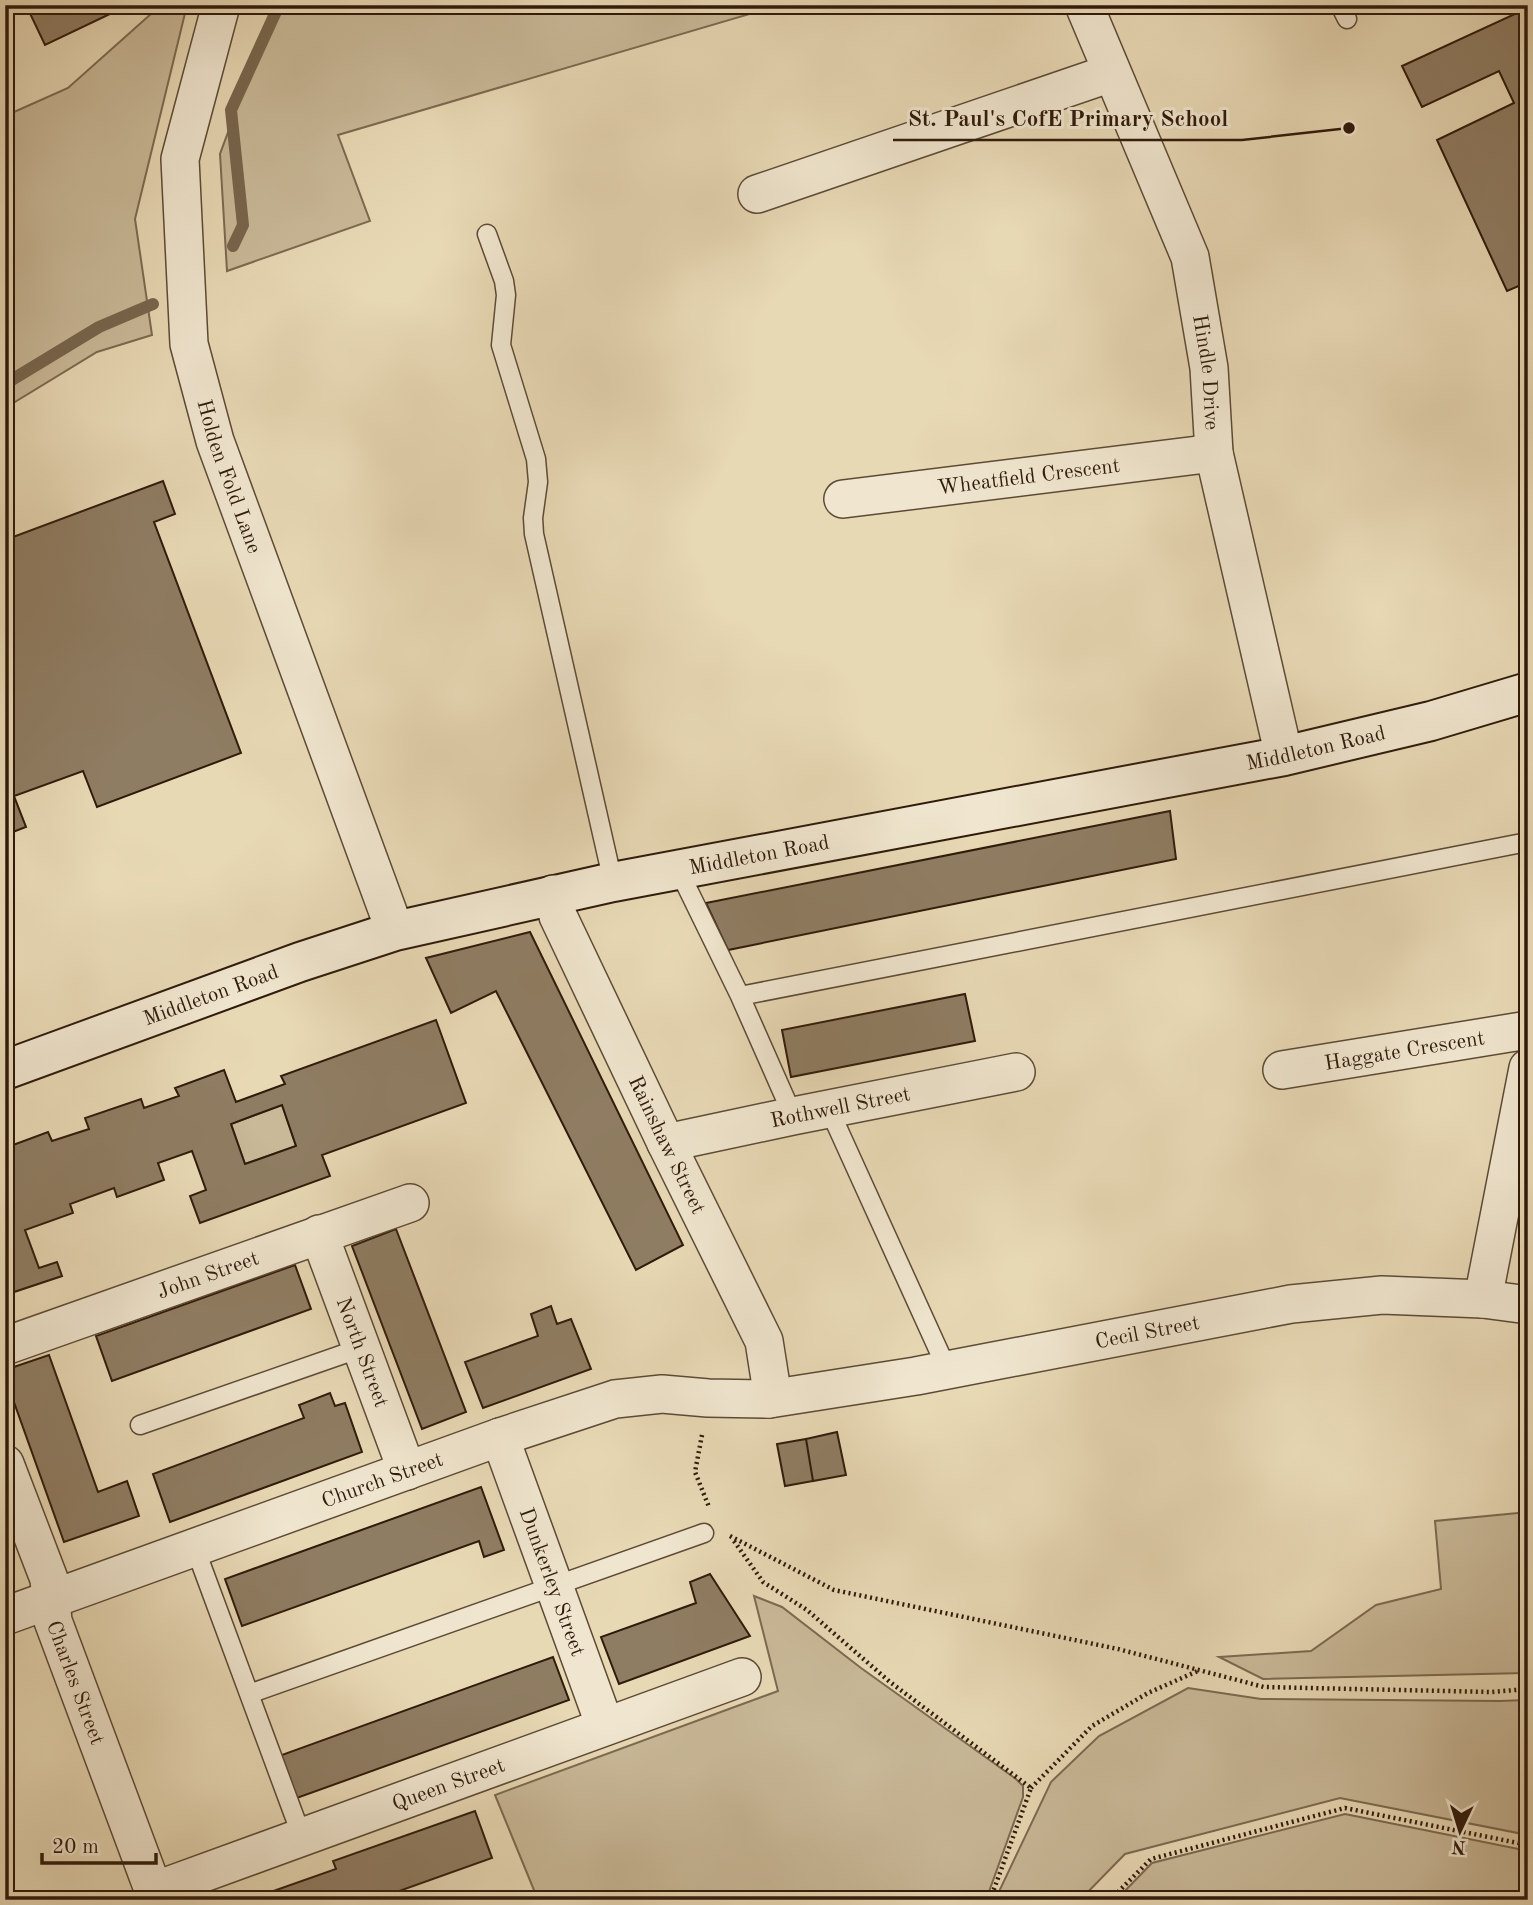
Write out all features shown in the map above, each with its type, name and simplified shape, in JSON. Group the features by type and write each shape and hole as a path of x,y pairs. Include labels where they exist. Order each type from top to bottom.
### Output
{"main road":[{"name":"Middleton Road","path":"5,1070 300,962 396,931 613,881 1284,756 1431,722 1528,692"}],"street":[{"name":"Holden Fold Lane","path":"221,5 180,159 189,344 215,441 396,931"},
{"name":"Hindle Drive","path":"1084,5 1190,257 1209,368 1214,453 1284,756"},
{"path":"757,194 1111,73"},
{"name":"Wheatfield Crescent","path":"843,499 1214,453"},
{"name":"Rainshaw Street","path":"553,894 558,916 764,1340 770,1379 769,1399"},
{"name":"Haggate Crescent","path":"1282,1070 1528,1030"},
{"path":"1483,1299 1528,1068"},
{"name":"Rothwell Street","path":"666,1143 1016,1072"},
{"name":"John Street","path":"5,1346 410,1203"},
{"name":"North Street","path":"319,1234 407,1471"},
{"name":"Cecil Street","path":"769,1399 916,1376 1291,1304 1382,1296 1483,1299 1528,1306"},
{"name":"Church Street","path":"5,1616 500,1437 615,1399 662,1394 769,1399"},
{"name":"Dunkerley Street","path":"500,1437 605,1726"},
{"name":"Charles Street","path":"5,1464 49,1579 53,1620 155,1895"},
{"name":"Queen Street","path":"155,1895 302,1837 741,1677"}],"lane":[{"path":"487,234 504,281 506,295 501,345 536,459 538,482 533,518 534,534 613,881"},
{"path":"740,996 1528,840"},
{"path":"678,869 740,996 793,1116"},
{"path":"828,1109 947,1369"},
{"path":"140,1424 361,1348"},
{"path":"249,1694 704,1533"},
{"path":"195,1548 302,1837"}],"path":[{"path":"708,1398 695,1472 706,1504 712,1512"},
{"path":"725,1530 763,1582 807,1610 890,1682 1031,1788"},
{"path":"732,1538 834,1590 1118,1648 1264,1687 1491,1692 1528,1689"},
{"path":"990,1900 1031,1788 1092,1726 1148,1693 1200,1670"},
{"path":"1110,1900 1151,1859 1345,1808 1528,1845"}],"shaded area":[{"path":"161,5 187,5 135,219 152,335 97,352 5,408 5,116 68,88"},
{"path":"275,5 780,5 338,135 370,221 227,271 220,154"},
{"path":"282,1105 296,1146 245,1164 231,1124"},
{"path":"1528,1512 1528,1673 1263,1679 1219,1657 1311,1651 1376,1605 1441,1589 1435,1521"},
{"path":"754,1596 782,1607 1023,1786 1023,1797 986,1900 538,1900 495,1795 778,1691"},
{"path":"1188,1688 1261,1699 1528,1700 1528,1835 1340,1798 1125,1854 1080,1900 995,1900 1051,1782 1099,1736"},
{"path":"1345,1814 1528,1851 1528,1890 1482,1900 1116,1900 1152,1863"}],"building":[{"path":"26,5 108,5 112,13 45,45"},
{"path":"1528,8 1528,282 1507,291 1437,140 1514,103 1499,71 1422,107 1402,66"},
{"path":"163,481 175,514 154,522 241,753 97,807 83,771 14,796 26,827 5,835 5,540"},
{"path":"1170,811 1176,859 728,950 706,903"},
{"path":"530,932 683,1245 636,1270 496,991 451,1013 426,958"},
{"path":"965,994 975,1041 791,1077 782,1030"},
{"path":"436,1020 466,1103 322,1155 330,1176 200,1223 190,1196 206,1190 192,1151 158,1163 164,1180 117,1197 114,1188 70,1204 73,1213 25,1230 39,1268 57,1262 62,1276 5,1295 5,1148 48,1132 52,1141 89,1129 85,1118 141,1099 144,1108 179,1096 175,1088 224,1070 236,1102 285,1084 281,1076","holes":["282,1105 296,1146 245,1164 231,1124"]},
{"path":"396,1229 466,1412 422,1429 352,1246"},
{"path":"295,1265 311,1309 112,1381 96,1336"},
{"path":"551,1306 557,1324 571,1319 591,1369 483,1408 465,1362 538,1336 531,1314"},
{"path":"49,1355 98,1492 127,1481 139,1516 64,1542 5,1377 5,1370"},
{"path":"330,1393 335,1406 345,1403 362,1452 170,1522 153,1474 304,1418 299,1405"},
{"path":"837,1432 846,1475 813,1481 806,1439"},
{"path":"806,1439 813,1481 785,1486 777,1444"},
{"path":"481,1487 504,1550 484,1557 479,1541 242,1626 225,1579"},
{"path":"710,1574 750,1636 619,1684 601,1637 696,1603 690,1582"},
{"path":"553,1657 569,1700 294,1799 279,1756"},
{"path":"475,1811 492,1858 374,1900 248,1900 336,1869 333,1861"}],"waterway":[{"path":"233,246 243,225 231,110 279,5"},
{"path":"5,384 99,327 153,304"},
{"path":"1515,1900 1528,1897"}],"place":[{"name":"St. Paul's CofE Primary School","path":"1349,128"}]}
